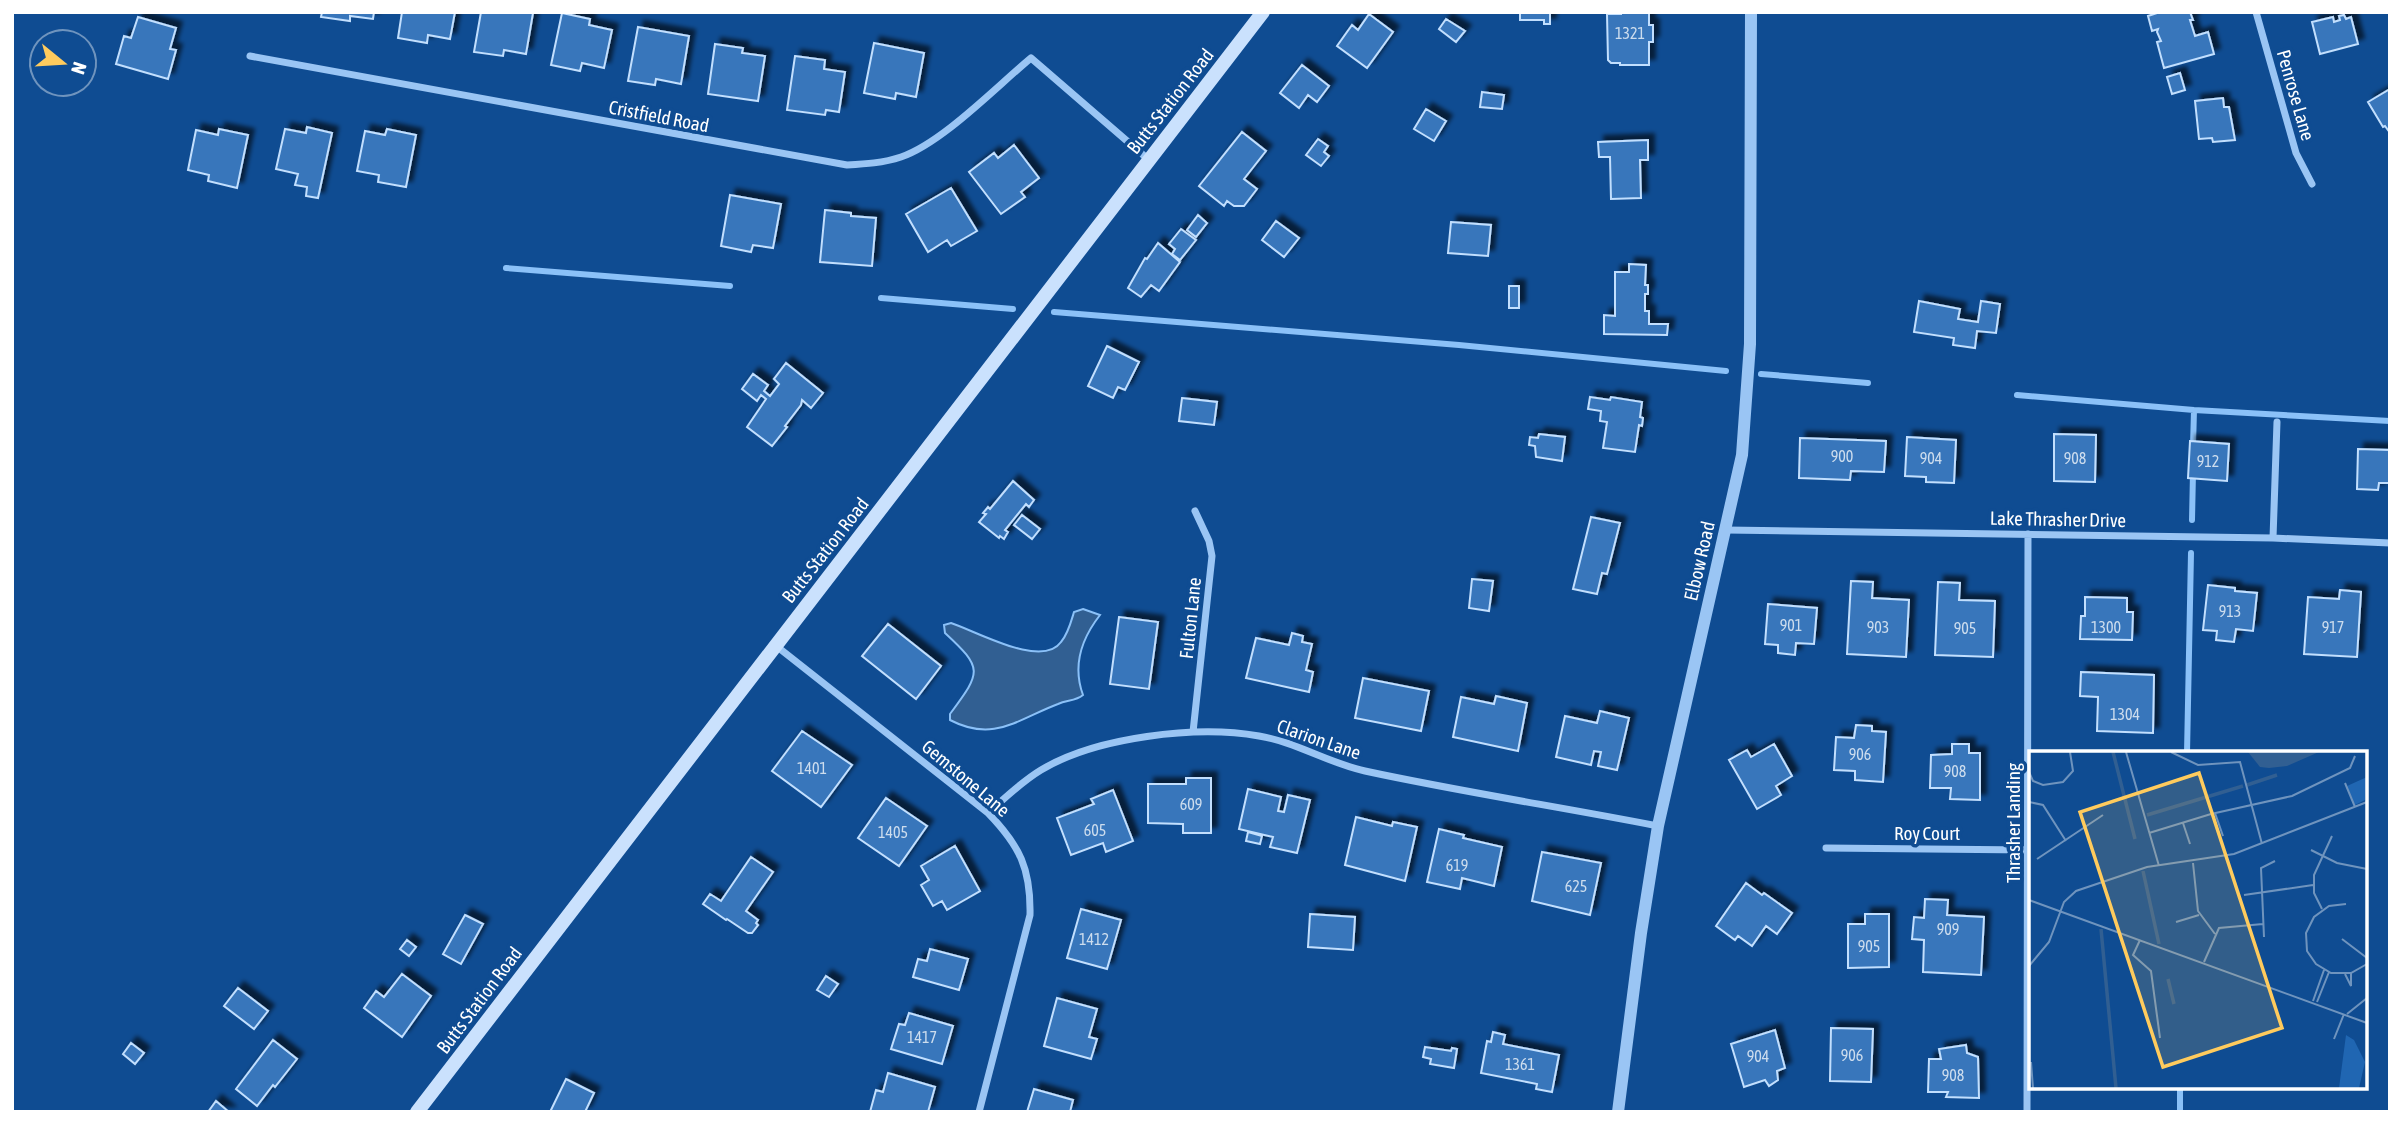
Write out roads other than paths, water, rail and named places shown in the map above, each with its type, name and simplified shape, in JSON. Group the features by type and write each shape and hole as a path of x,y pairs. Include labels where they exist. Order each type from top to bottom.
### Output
{"main road":[{"name":"Butts Station Road","path":"417,1112 1263,12"}],"street":[{"name":"Elbow Road","path":"1618,1112 1658,825 1742,455 1750,344 1751,12"},
{"name":"Penrose Lane","path":"2256,12 2296,153 2312,184"},
{"name":"Cristfield Road","path":"250,56 847,165 878,163 902,157 925,146 1031,58 1149,160"},
{"path":"2273,538 2277,422"},
{"name":"Fulton Lane","path":"1194,732 1212,556 1209,541 1195,510"},
{"name":"Lake Thrasher Drive","path":"1726,530 2273,538 2390,543"},
{"name":"Thrasher Landing","path":"2027,1112 2028,534"},
{"name":"Gemstone Lane","path":"775,645 988,813 1007,833 1025,865 1030,889 1030,915 979,1112"},
{"name":"Clarion Lane","path":"988,813 1019,785 1061,760 1084,751 1135,739 1194,732 1259,736 1362,770 1658,825"},
{"name":"Roy Court","path":"1826,848 2028,850"}],"water":[{"path":"1083,609 1100,615 1088,633 1081,652 1078,673 1083,695 1018,722 993,729 966,727 950,720 950,714 968,689 974,671 967,655 945,633 944,625 951,623 1008,646 1039,652 1052,649 1061,642 1074,612"}],"waterway":[{"path":"506,268 730,286"},
{"path":"881,298 1013,309"},
{"path":"1054,312 1459,345 1726,371"},
{"path":"1761,374 1868,383"},
{"path":"2017,395 2194,410 2390,421"},
{"path":"2193,447 2194,410"},
{"path":"2192,520 2193,472"},
{"path":"2187,751 2191,553"},
{"path":"2180,1089 2180,1112"}]}
